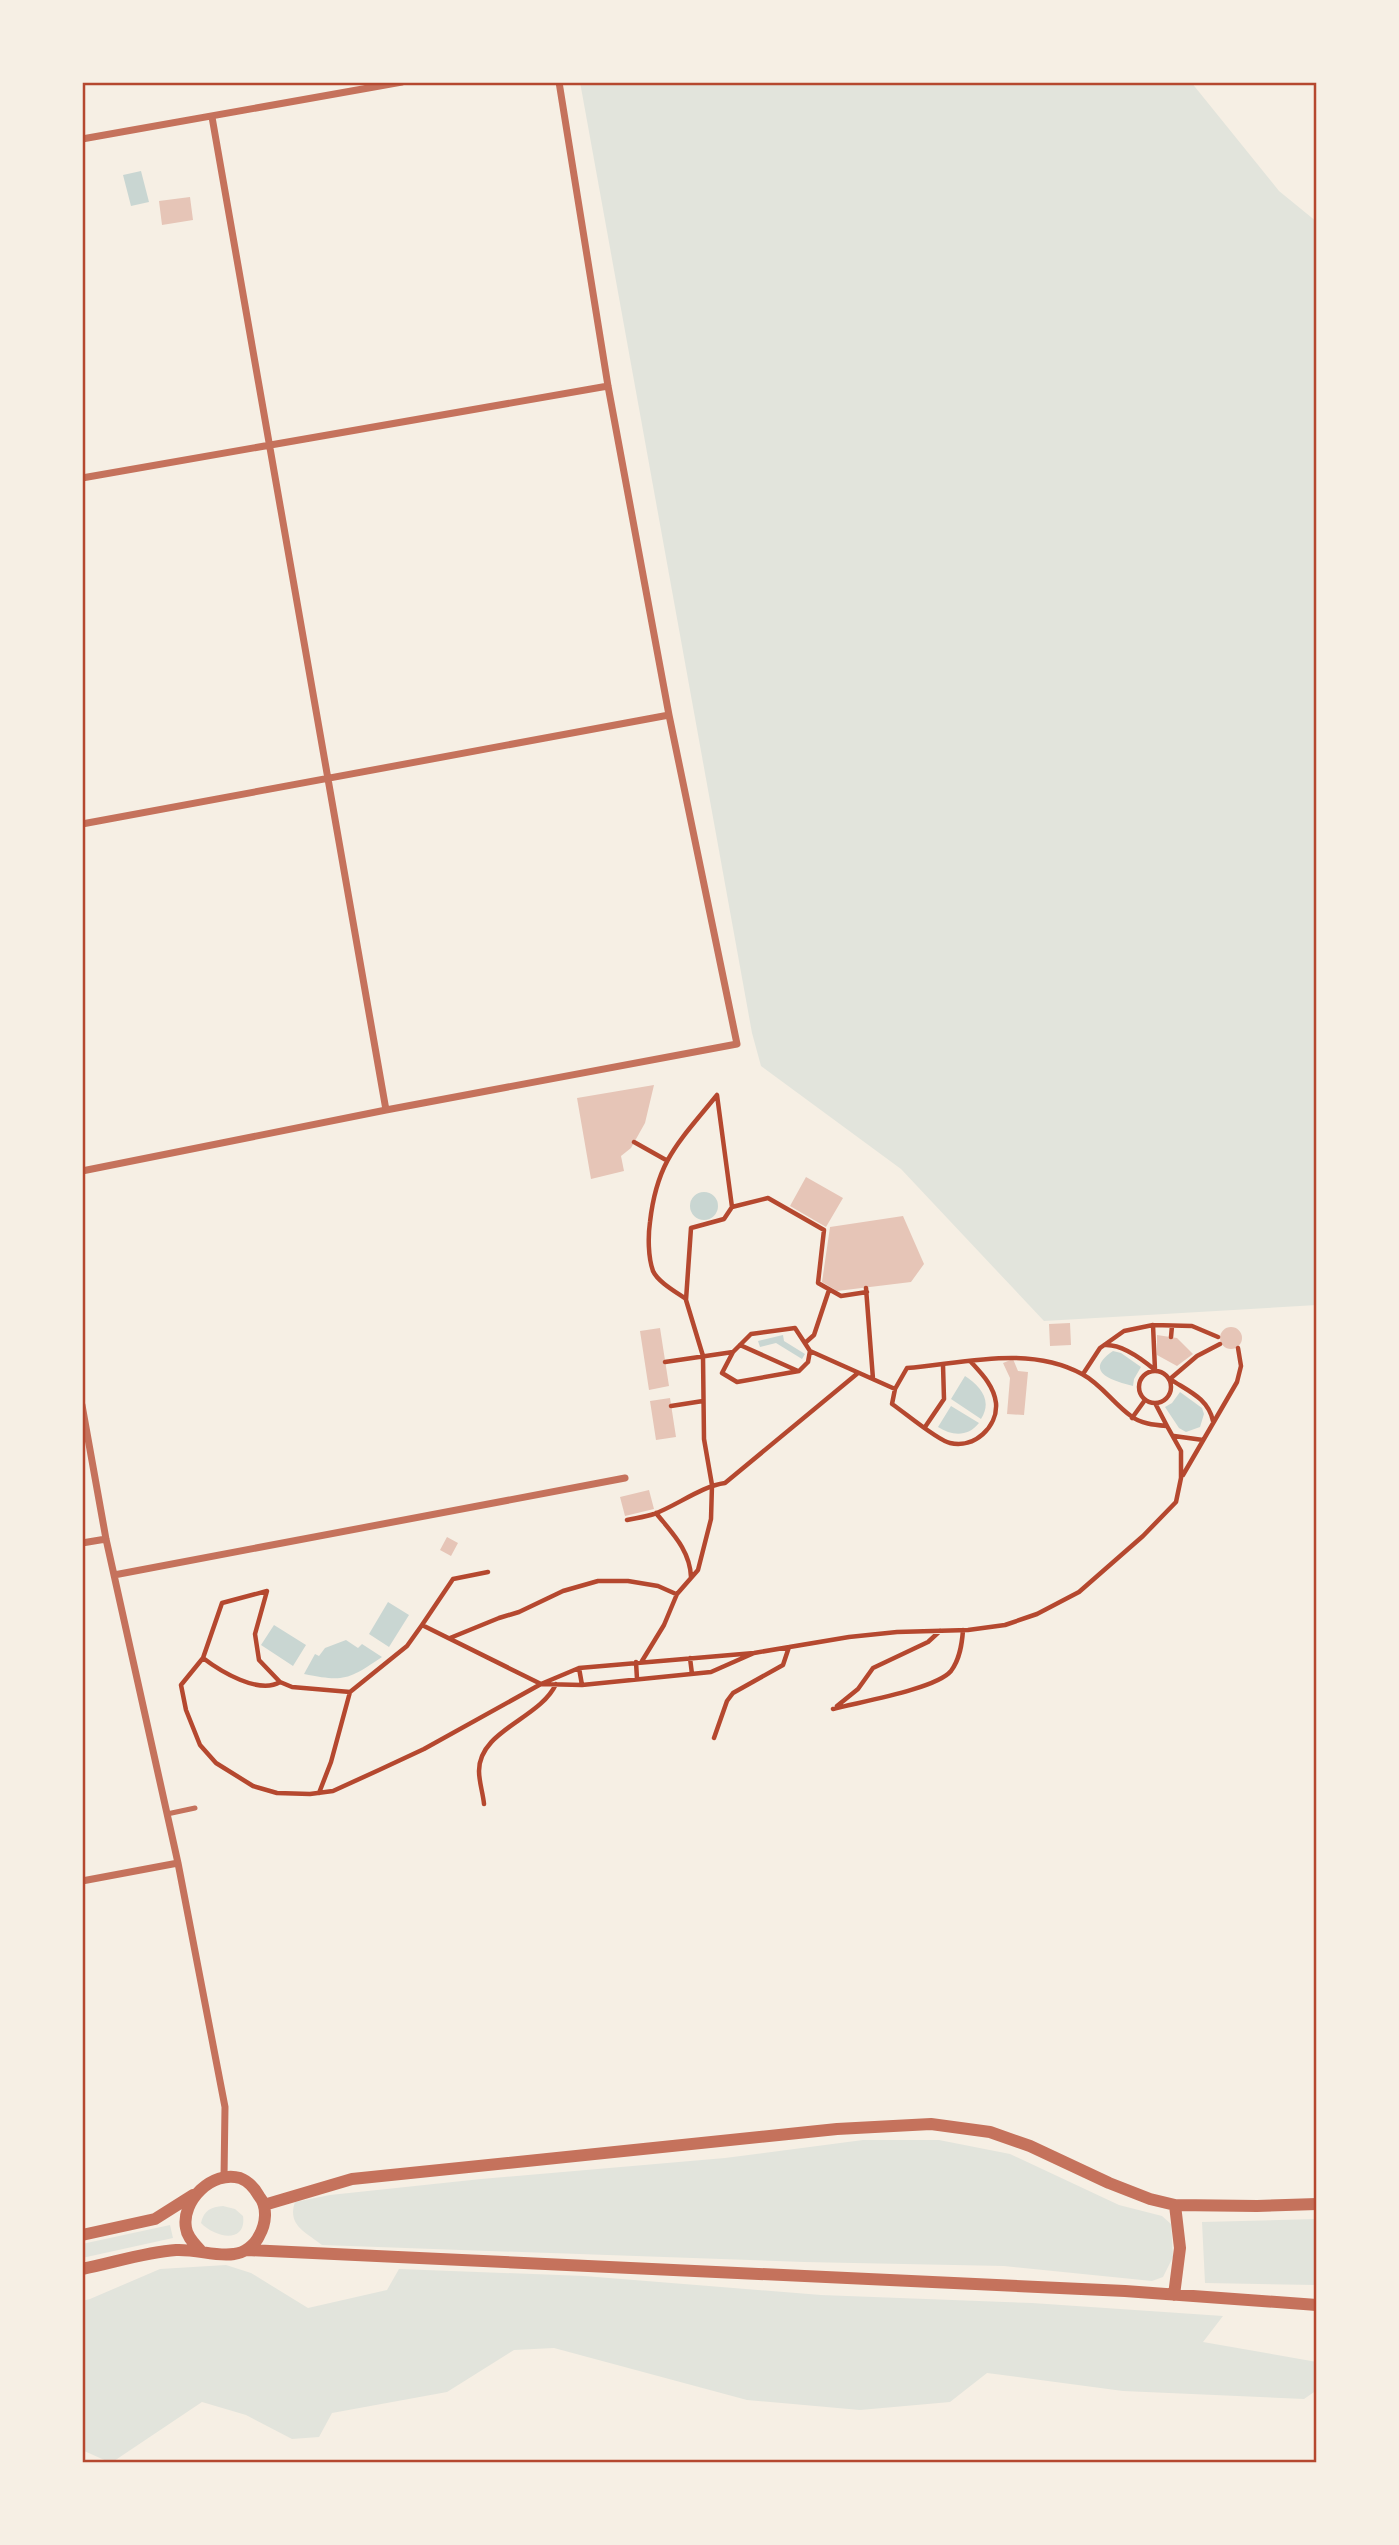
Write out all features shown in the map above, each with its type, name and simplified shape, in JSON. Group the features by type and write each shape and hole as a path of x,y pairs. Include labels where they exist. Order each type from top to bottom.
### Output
{"street":[{"path":"82,139 402,82"},
{"path":"82,1171 737,1044 669,715 608,386 559,82"},
{"path":"212,117 386,1110"},
{"path":"82,478 608,386"},
{"path":"82,824 669,715"},
{"path":"82,1405 106,1539 178,1863 225,2107 224,2178"},
{"path":"114,1575 625,1478"},
{"path":"82,1543 106,1539"},
{"path":"82,1881 178,1863"},
{"path":"264,2205 352,2179 837,2129 931,2124 1000,2136 1030,2146 1109,2183 1150,2199 1175,2205 1317,2204"},
{"path":"82,2235 155,2219 218,2178 239,2178 254,2188 264,2205 265,2215 259,2237 247,2250"},
{"path":"199,2191 186,2208 186,2228 190,2239 200,2250"},
{"path":"1174,2295 1180,2248 1175,2205"},
{"path":"82,2269 173,2250 200,2250 212,2254 235,2254 247,2250 1174,2295 1317,2305"}],"lane":[{"path":"167,1814 195,1808"}],"path":[{"path":"637,1679 639,1662 664,1625 677,1594 698,1570 710,1519 712,1485 704,1439 703,1356 686,1300 691,1228 724,1219 732,1207 717,1095 666,1160 653,1197 648,1236 654,1272 686,1300"},
{"path":"634,1142 666,1160"},
{"path":"732,1207 768,1198 824,1230 818,1283 841,1296 867,1290 873,1379"},
{"path":"805,1343 814,1335 829,1290"},
{"path":"1153,1325 1155,1370"},
{"path":"1083,1374 1104,1345 1124,1331 1153,1325 1192,1326 1219,1337"},
{"path":"1171,1337 1172,1326"},
{"path":"810,1351 808,1363 799,1371 737,1382 722,1373 733,1352 751,1334 795,1328 810,1351 895,1389"},
{"path":"1104,1345 1113,1344 1166,1374 1210,1408 1214,1423"},
{"path":"1155,1370 1145,1374 1139,1384 1140,1394 1145,1400 1155,1403 1163,1402 1170,1395 1170,1379 1196,1356 1220,1344"},
{"path":"740,1345 799,1371"},
{"path":"1181,1478 1237,1381 1241,1366 1238,1348"},
{"path":"665,1362 733,1352"},
{"path":"971,1362 990,1384 996,1404 992,1423 981,1436 965,1444 948,1443 892,1404 895,1389 907,1368 1018,1357 1041,1359 1083,1374 1132,1418 1167,1426"},
{"path":"925,1427 944,1399 943,1365"},
{"path":"627,1520 656,1513 712,1485 725,1483 858,1373"},
{"path":"1132,1418 1145,1400"},
{"path":"671,1406 703,1401"},
{"path":"350,1692 292,1687 280,1682 259,1660 255,1634 267,1591 222,1603 203,1658 181,1685 186,1710 200,1745 216,1763 253,1786 277,1793 319,1793 332,1791 424,1749 541,1684 579,1668 754,1653 849,1637 1005,1625 1037,1614 1079,1592 1135,1544 1176,1502 1181,1478 1181,1451 1155,1403"},
{"path":"1173,1436 1179,1439 1203,1440"},
{"path":"656,1513 686,1552 691,1564 691,1578"},
{"path":"319,1793 331,1762 350,1692 407,1646 453,1579 488,1572"},
{"path":"449,1639 519,1612 563,1591 598,1581 628,1581 658,1586 677,1594"},
{"path":"422,1625 541,1684 582,1685 711,1672 754,1653"},
{"path":"940,1631 928,1642 873,1668 858,1689 833,1709 933,1683 951,1672 962,1648 962,1630"},
{"path":"714,1738 727,1701 733,1693 783,1665 789,1647"},
{"path":"203,1658 219,1671 237,1680 274,1686 280,1682"},
{"path":"690,1658 692,1674"},
{"path":"579,1668 582,1685"},
{"path":"484,1804 479,1771 485,1750 500,1735 542,1705 556,1684"}],"shaded area":[{"path":"580,82 1191,82 1279,191 1317,222 1317,1305 1044,1321 901,1169 761,1066 752,1033"},
{"path":"141,171 149,202 131,206 123,175"},
{"path":"704,1192 714,1196 718,1206 714,1216 704,1220 694,1216 690,1206 694,1196"},
{"path":"783,1335 784,1341 805,1354 802,1359 776,1343 760,1347 758,1341"},
{"path":"1113,1351 1121,1353 1141,1367 1133,1386 1110,1378 1100,1370 1104,1358"},
{"path":"965,1376 976,1384 983,1394 986,1406 981,1419 951,1399"},
{"path":"1180,1392 1202,1408 1204,1414 1200,1427 1186,1432 1179,1428 1165,1407 1172,1403"},
{"path":"951,1406 979,1423 970,1431 960,1434 938,1427"},
{"path":"388,1602 409,1615 389,1647 369,1634"},
{"path":"274,1625 306,1645 293,1666 261,1645"},
{"path":"346,1640 358,1648 362,1644 382,1657 345,1677 328,1678 304,1674 315,1654 319,1656 325,1648"},
{"path":"863,2140 939,2140 1010,2154 1119,2205 1162,2216 1171,2224 1173,2257 1163,2277 1152,2281 1004,2266 804,2262 322,2245 304,2232 293,2217 295,2202 330,2195 725,2158"},
{"path":"223,2206 235,2209 243,2216 240,2231 229,2236 214,2232 201,2223 209,2210"},
{"path":"1317,2219 1317,2285 1205,2283 1202,2222"},
{"path":"170,2225 173,2238 82,2258 82,2244"},
{"path":"226,2265 251,2273 308,2308 387,2290 399,2269 584,2276 821,2295 1032,2303 1223,2316 1203,2342 1317,2362 1317,2390 1304,2399 1123,2391 987,2373 950,2402 860,2410 747,2400 554,2348 514,2350 447,2392 332,2413 319,2437 292,2439 246,2415 202,2402 111,2463 82,2450 82,2301 160,2269"}],"building":[{"path":"190,197 193,220 162,225 159,201"},
{"path":"654,1085 645,1123 631,1148 621,1156 624,1171 591,1179 577,1098"},
{"path":"806,1177 843,1198 826,1227 790,1206"},
{"path":"903,1216 924,1264 911,1282 837,1291 822,1282 830,1227"},
{"path":"1070,1323 1071,1345 1050,1346 1049,1324"},
{"path":"1227,1327 1235,1327 1242,1334 1242,1342 1235,1349 1227,1349 1220,1342 1220,1334"},
{"path":"660,1328 669,1386 649,1390 640,1331"},
{"path":"1157,1335 1177,1338 1193,1354 1177,1366 1157,1355"},
{"path":"1013,1359 1018,1371 1028,1372 1024,1415 1007,1414 1010,1378 1003,1363"},
{"path":"670,1398 676,1437 656,1440 650,1401"},
{"path":"649,1490 654,1509 625,1516 620,1497"},
{"path":"447,1537 458,1543 451,1556 440,1550"}]}
